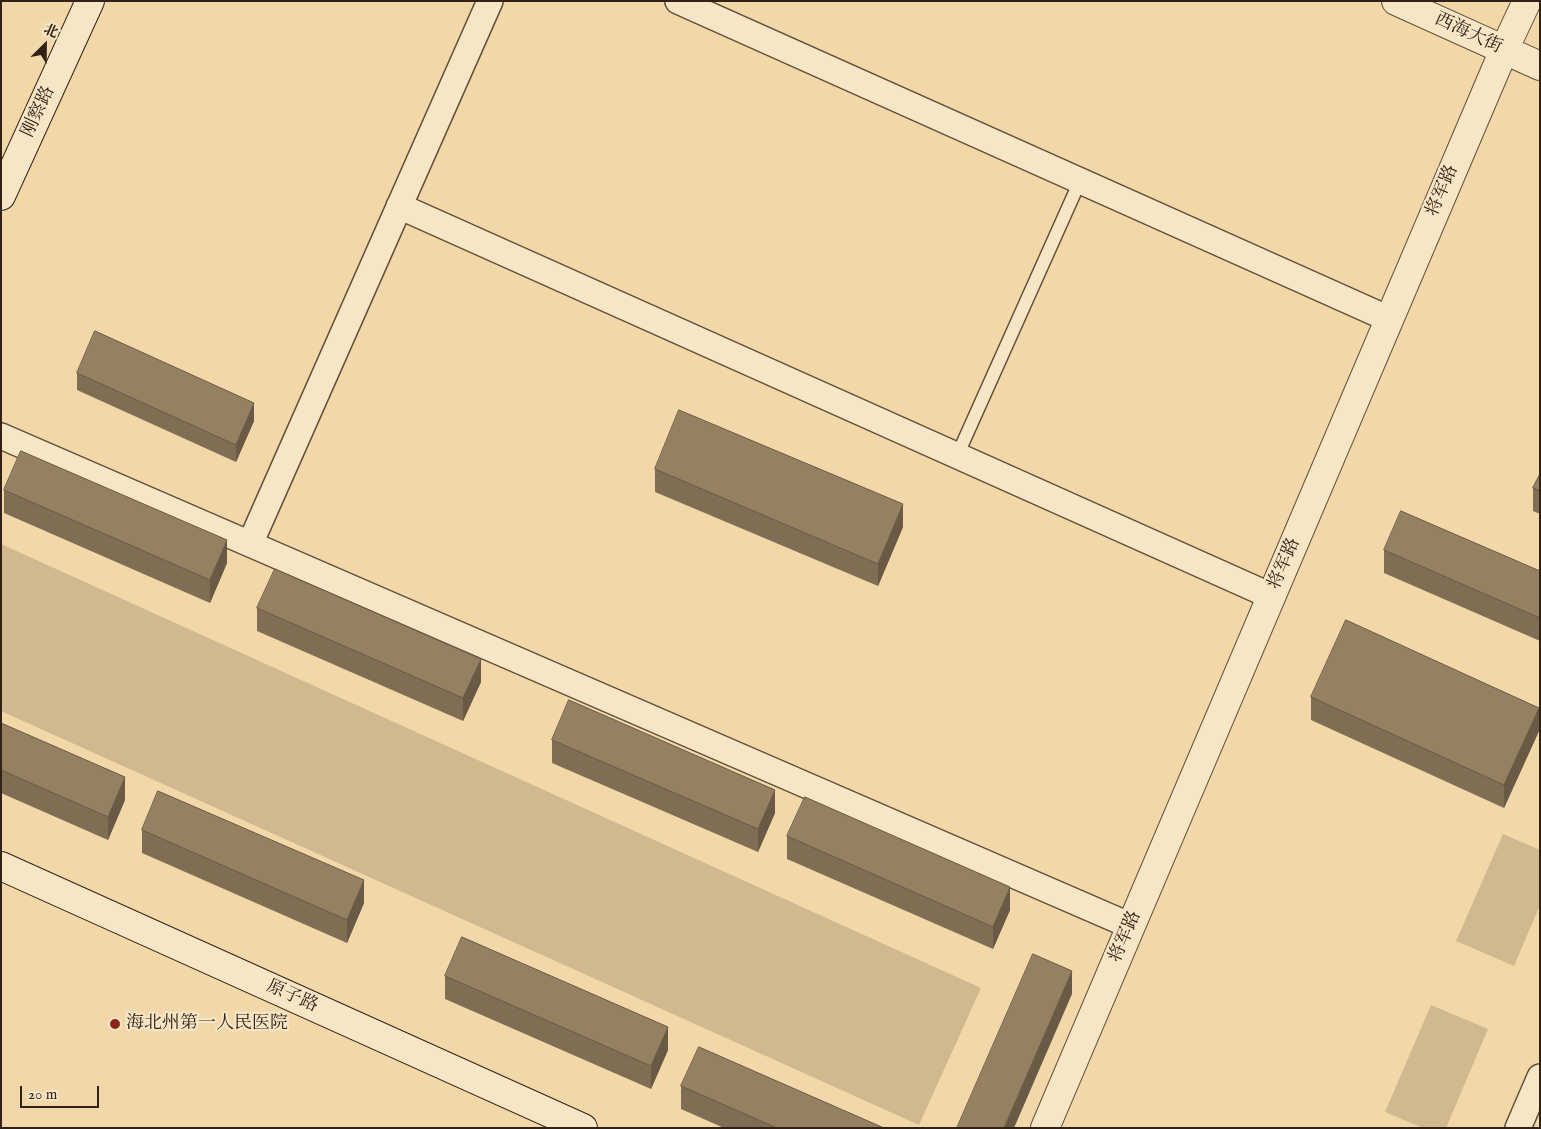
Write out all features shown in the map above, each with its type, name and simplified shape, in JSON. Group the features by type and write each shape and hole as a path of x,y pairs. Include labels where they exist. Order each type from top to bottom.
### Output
{"street":[{"name":"刚察路","path":"1,196 90,1"},
{"path":"250,544 490,1"},
{"path":"678,1 1389,320"},
{"name":"西海大街","path":"1396,1 1540,66"},
{"name":"将军路","path":"1045,1128 1504,50 1527,1"},
{"path":"399,206 1271,596"},
{"path":"1,436 1131,926"},
{"name":"原子路","path":"1,866 583,1128"},
{"path":"1518,1128 1540,1078"}],"lane":[{"path":"957,456 1080,181"}],"shaded area":[{"path":"1,544 981,988 919,1125 1,711"},
{"path":"1503,834 1540,850 1540,905 1514,966 1456,941"},
{"path":"1431,1005 1488,1029 1446,1128 1423,1128 1385,1112"}],"building":[{"path":"95,331 254,403 236,445 77,373"},
{"path":"679,410 903,504 878,564 655,469"},
{"path":"21,451 227,540 210,580 4,490"},
{"path":"1540,474 1540,491 1533,488"},
{"path":"1401,511 1540,571 1540,618 1384,550"},
{"path":"275,569 481,659 463,698 257,608"},
{"path":"1346,620 1539,708 1504,785 1311,697"},
{"path":"569,700 775,790 758,829 552,740"},
{"path":"1,723 125,777 108,817 1,770"},
{"path":"158,791 364,880 347,920 142,830"},
{"path":"805,797 1010,887 993,927 787,836"},
{"path":"462,937 668,1027 651,1066 445,976"},
{"path":"1033,954 1072,971 1004,1128 957,1128"},
{"path":"699,1047 884,1128 777,1128 681,1086"}],"place":[{"name":"海北州第一人民医院","path":"115,1024"}]}
